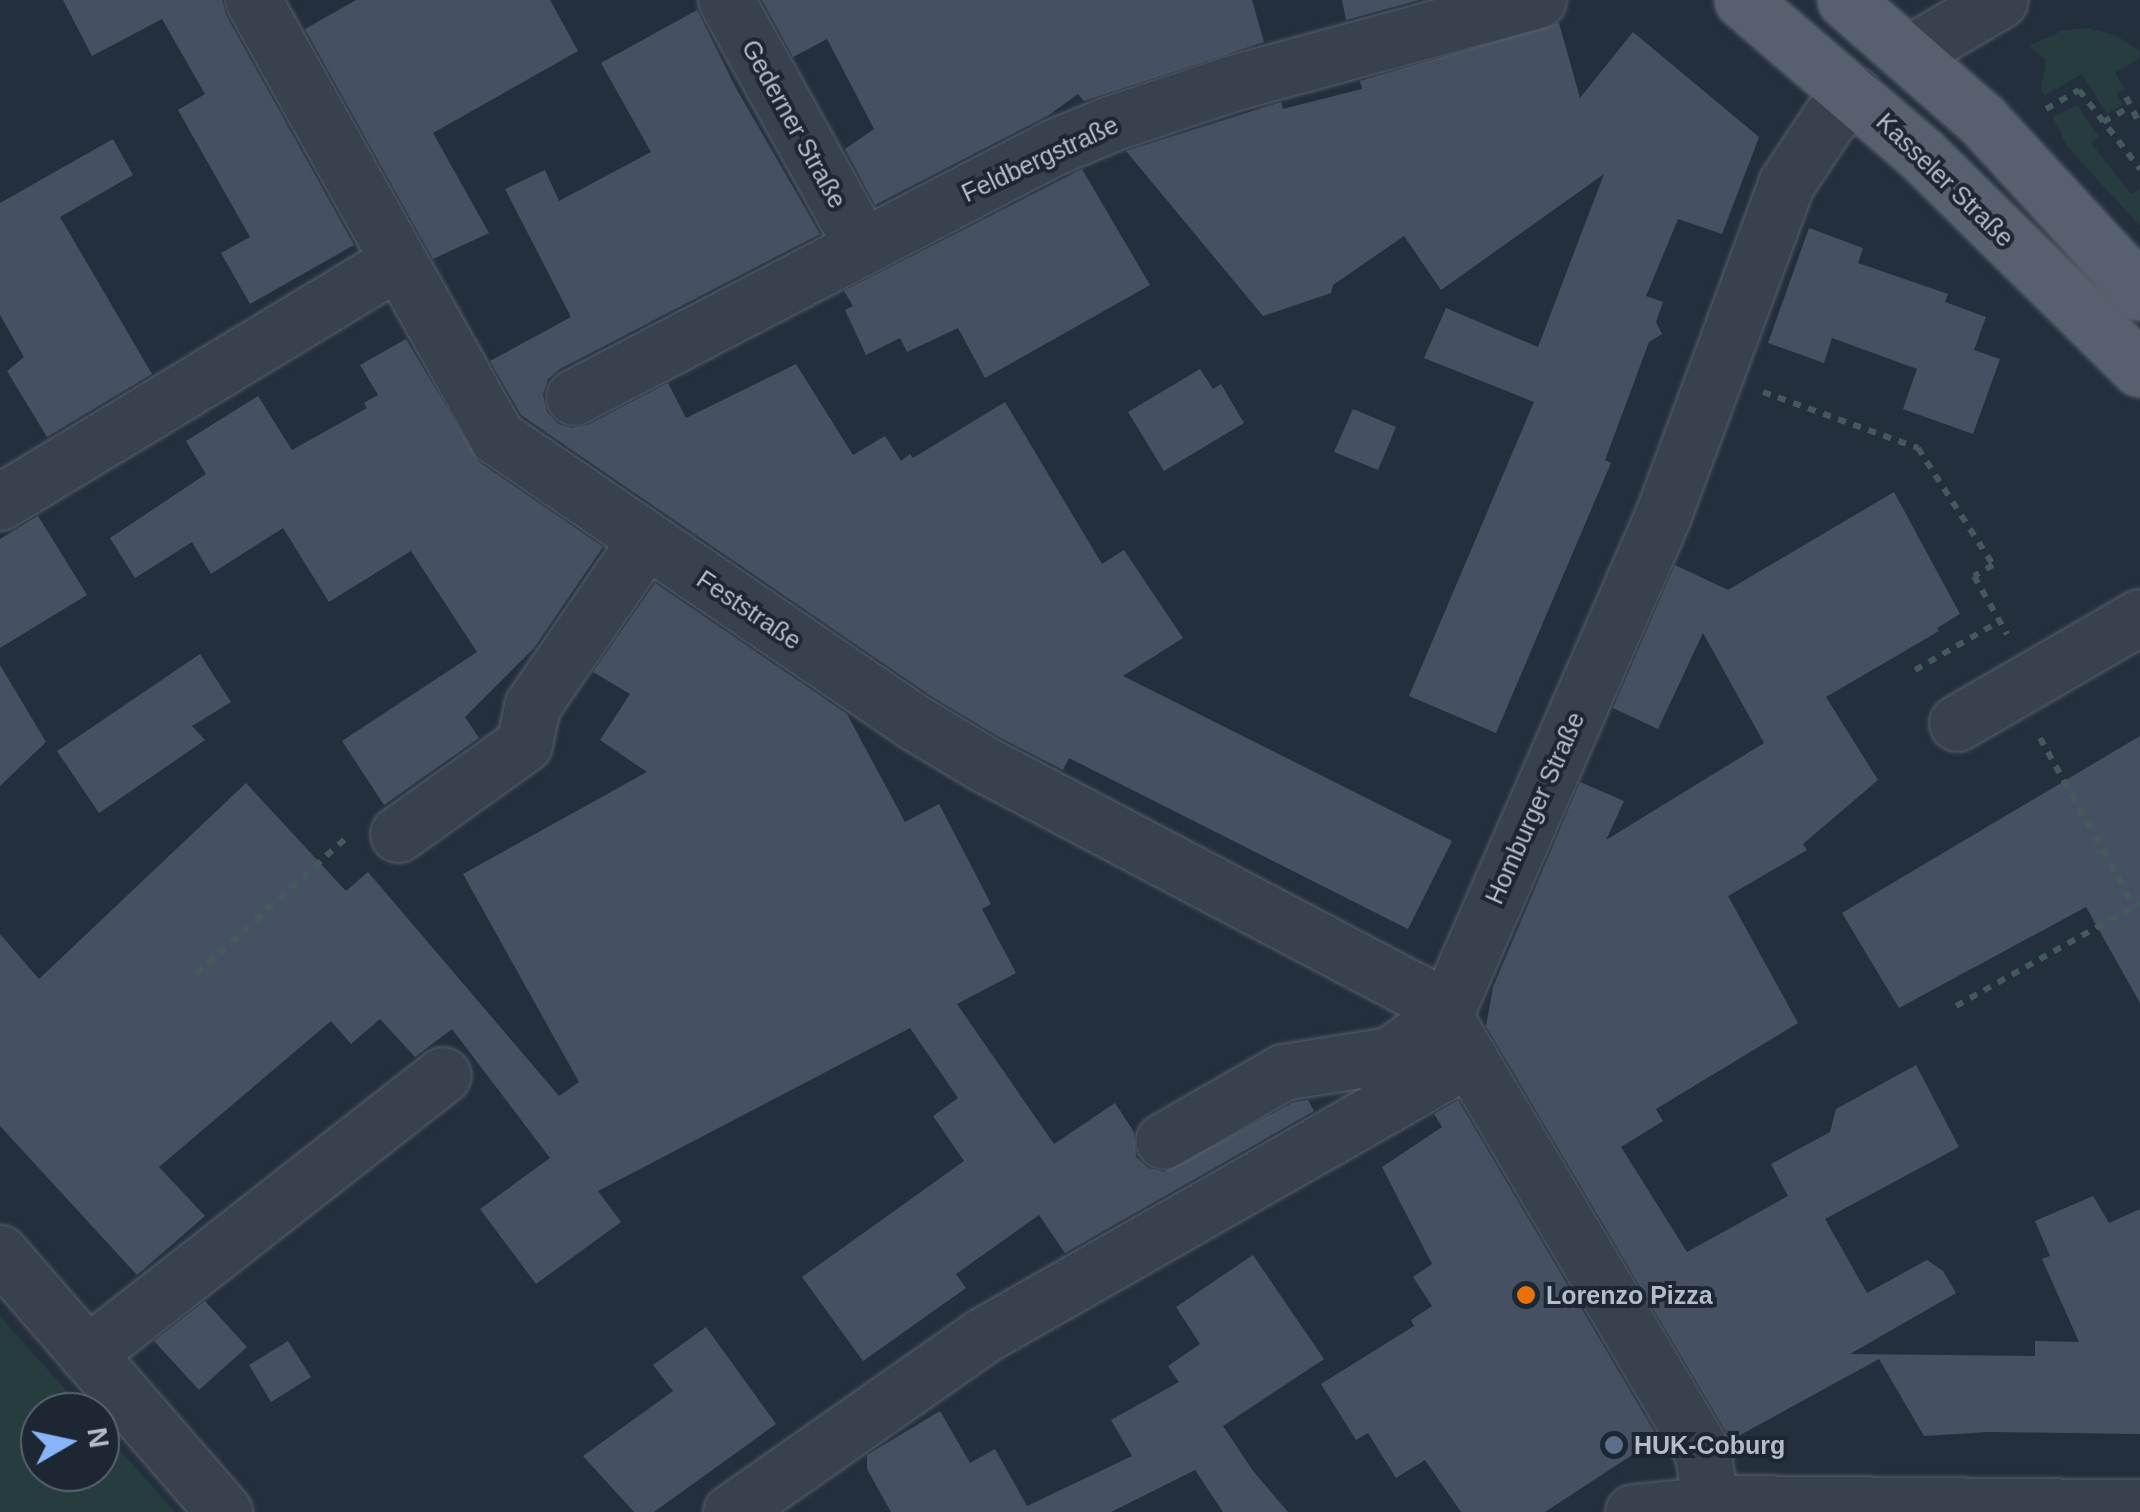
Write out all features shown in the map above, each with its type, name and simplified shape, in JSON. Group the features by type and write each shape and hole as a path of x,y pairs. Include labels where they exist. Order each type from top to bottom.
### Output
{"main road":[{"name":"Kasseler Straße","path":"1742,0 1854,94 2140,369"},
{"path":"1846,0 1982,120 2140,292"},
{"path":"1854,94 1910,53"}],"street":[{"name":"Feststraße","path":"253,0 498,437 984,764 1417,992 1456,1037"},
{"name":"Gederner Straße","path":"726,0 862,247"},
{"name":"Feldbergstraße","path":"574,397 1054,147 1172,101 1538,0"},
{"path":"1910,53 2000,0"},
{"name":"Homburger Straße","path":"1456,1037 1663,515 1786,184 1829,118 1854,94"},
{"path":"0,502 398,262"},
{"path":"398,834 524,744 532,706 646,540"},
{"path":"1957,723 2140,617"},
{"path":"1163,1141 1282,1072 1390,1054 1456,1037"},
{"path":"1456,1037 1703,1453 1710,1504"},
{"path":"732,1512 982,1336 1456,1037"},
{"path":"87,1354 443,1074"},
{"path":"0,1253 224,1512"},
{"path":"1633,1512 1710,1504 2140,1508"}],"path":[{"path":"2045,110 2079,90 2140,169"},
{"path":"2126,97 2140,124"},
{"path":"2103,122 2130,107"},
{"path":"1715,374 1918,448 1993,564 1974,576 2000,621 2021,684 2137,904 1956,1006"},
{"path":"1915,670 2000,621"},
{"path":"196,974 375,811 398,834"}],"green space":[{"path":"2086,28 2115,35 2140,51 2140,58 2115,73 2125,89 2117,94 2123,105 2107,114 2082,74 2044,96 2041,90 2046,61 2030,46 2061,31"},
{"path":"2077,105 2099,137 2091,143 2131,194 2140,189 2140,226 2067,146 2053,117"},
{"path":"0,1317 68,1392 20,1392 20,1492 120,1492 120,1450 175,1512 0,1512"}],"building":[{"path":"63,0 222,0 226,15 354,245 250,304 221,253 250,237 178,110 205,94 162,19 92,56"},
{"path":"356,0 550,0 578,51 433,133 489,233 433,259 305,29"},
{"path":"762,0 1252,0 1264,42 1084,101 1078,94 1049,115 875,205 845,149 874,129 827,39 793,57"},
{"path":"1342,0 1419,0 1346,20"},
{"path":"697,10 736,88 820,234 560,369 548,379 543,395 547,412 558,424 572,428 588,425 668,383 686,418 796,364 853,455 885,436 901,461 910,454 913,458 1005,402 1102,564 1124,550 1183,638 1123,676 1452,841 1408,929 1069,758 1063,770 999,737 931,696 521,415 490,361 571,317 505,189 545,170 559,201 651,152 601,63"},
{"path":"1559,23 1580,98 1633,32 1759,137 1722,234 1678,219 1646,296 1663,302 1656,322 1662,334 1649,342 1605,460 1611,463 1496,733 1409,696 1534,402 1424,358 1446,308 1538,347 1604,174 1441,290 1404,236 1333,285 1331,293 1263,316 1126,151 1281,102 1283,109 1362,89 1360,81"},
{"path":"113,139 133,175 60,217 152,374 47,437 7,371 24,357 0,315 0,203"},
{"path":"1082,169 1150,285 985,378 958,328 907,352 900,338 866,355 845,310 853,306 844,291"},
{"path":"1809,228 1863,248 1858,263 1948,294 1945,302 1986,317 1974,350 2000,359 1973,434 1903,409 1917,369 1832,338 1824,363 1768,343"},
{"path":"406,339 479,462 603,547 534,648 465,717 479,738 384,805 342,741 477,652 411,551 329,602 283,528 211,574 192,542 135,578 110,538 206,474 186,441 258,396 292,450 367,408 364,403 378,395 360,365"},
{"path":"1200,369 1213,389 1221,384 1244,423 1164,471 1128,412"},
{"path":"1353,409 1396,427 1378,470 1334,452"},
{"path":"1894,492 1960,614 1937,628 1939,631 1826,697 1878,780 1803,844 1807,850 1728,896 1798,1023 1656,1109 1663,1121 1621,1147 1687,1252 1788,1196 1771,1164 1830,1132 1836,1109 1916,1065 1959,1147 1825,1219 1867,1293 1927,1260 1943,1271 1956,1293 1850,1354 2035,1356 2035,1341 2079,1342 2042,1259 2050,1256 2035,1221 2093,1196 2109,1223 2140,1209 2140,1434 1988,1432 1924,1436 1879,1359 1731,1440 1486,1026 1493,987 1580,782 1624,801 1606,840 1764,743 1703,633 1658,729 1613,708 1675,565 1728,590"},
{"path":"38,516 87,595 0,648 0,539"},
{"path":"655,583 847,714 905,822 939,804 991,904 982,909 1016,973 957,1004 1054,1144 1115,1103 1134,1132 1136,1157 1148,1168 1164,1172 1294,1102 1308,1100 1314,1111 1065,1253 1039,1215 956,1274 966,1288 863,1361 802,1277 964,1161 933,1116 958,1098 910,1028 598,1191 621,1222 536,1284 480,1209 550,1158 452,1029 415,1057 380,1019 351,1044 331,1021 159,1167 205,1216 137,1275 0,1126 0,934 39,979 246,783 346,891 368,872 559,1096 579,1082 463,874 647,772 600,740 630,694 593,672"},
{"path":"200,654 231,702 192,726 205,740 99,813 57,751"},
{"path":"0,665 46,742 0,786"},
{"path":"2140,736 2140,1003 2086,907 1899,1008 1842,913"},
{"path":"1458,1100 1658,1438 1545,1512 1461,1512 1425,1460 1396,1478 1368,1433 1356,1440 1321,1384 1414,1326 1411,1320 1432,1306 1413,1277 1432,1264 1382,1167 1442,1127 1434,1114"},
{"path":"1253,1255 1324,1359 1223,1426 1253,1471 1288,1512 1223,1512 1195,1470 1111,1512 891,1512 867,1469 867,1455 940,1411 970,1463 995,1449 1027,1506 1132,1456 1111,1420 1179,1382 1168,1366 1200,1344 1176,1307"},
{"path":"205,1301 247,1347 199,1390 154,1341"},
{"path":"706,1327 776,1424 654,1512 634,1512 583,1456 673,1391 653,1365"},
{"path":"288,1341 311,1377 271,1402 249,1365"}],"place":[{"name":"Lorenzo Pizza","path":"1526,1295"},
{"name":"HUK-Coburg","path":"1614,1445"}]}
